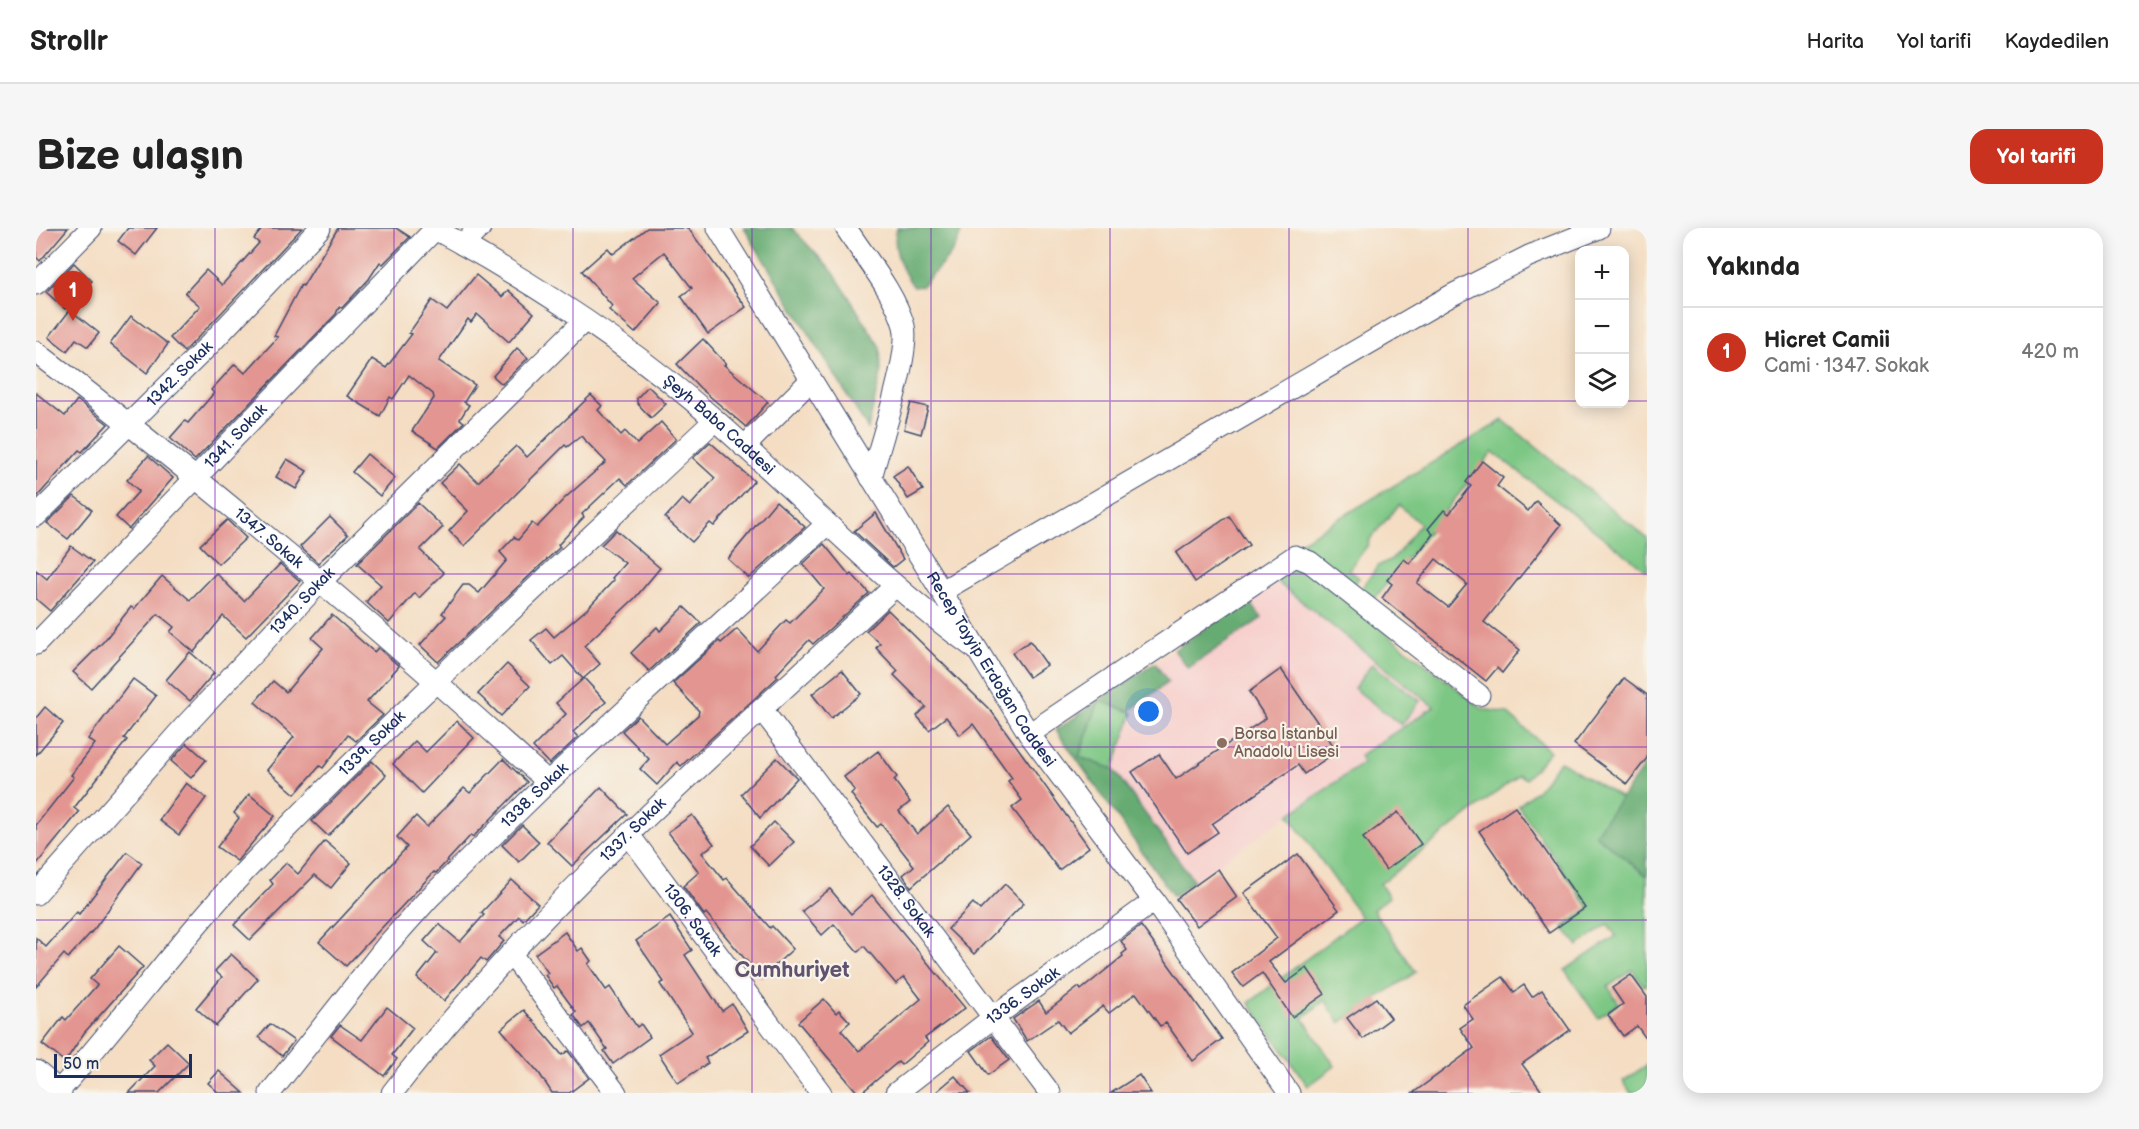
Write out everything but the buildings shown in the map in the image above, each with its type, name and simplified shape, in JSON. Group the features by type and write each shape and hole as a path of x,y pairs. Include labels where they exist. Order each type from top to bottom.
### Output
{"street":[{"path":"36,285 91,228"},
{"name":"1342. Sokak","path":"36,516 130,424 320,228"},
{"name":"Şeyh Baba Caddesi","path":"434,228 584,321 665,378 715,420 894,587 981,653"},
{"name":"1341. Sokak","path":"36,644 434,228"},
{"path":"462,244 480,228"},
{"name":"Recep Tayyip Erdoğan Caddesi","path":"718,228 1029,734 1154,901 1289,1093"},
{"path":"846,228 894,302 904,328 905,351 871,478"},
{"path":"942,591 1452,295 1529,256 1599,228"},
{"name":"1340. Sokak","path":"36,894 183,728 320,582 584,321"},
{"name":"1347. Sokak","path":"36,352 197,477 437,681 548,782"},
{"path":"744,447 811,380"},
{"name":"1339. Sokak","path":"59,1092 209,910 437,681 715,420"},
{"name":"1338. Sokak","path":"270,1093 387,945 429,898 548,782 827,524"},
{"path":"1029,734 1295,556 1310,562 1479,695"},
{"name":"1337. Sokak","path":"393,1092 452,1020 511,954 629,835 894,587"},
{"name":"1328. Sokak","path":"763,711 1050,1093"},
{"name":"1306. Sokak","path":"629,835 820,1093"},
{"name":"1336. Sokak","path":"896,1093 994,1017 1154,901"},
{"path":"511,954 616,1093"},
{"path":"36,1071 59,1092"}],"shaded area":[{"name":"Borsa İstanbul Anadolu Lisesi","path":"1276,581 1435,707 1360,755 1363,763 1173,896 1056,730"}],"green space":[{"path":"744,228 792,228 834,273 880,347 881,374 868,429"},
{"path":"897,228 962,228 952,253 922,286 914,287 899,259 895,243"},
{"path":"1503,420 1647,538 1647,571 1493,452 1371,603 1358,593 1378,566 1395,557 1420,524 1399,505 1370,539 1368,545 1349,569 1359,578 1351,587 1295,545"},
{"path":"1299,565 1483,709 1507,713 1550,751 1526,779 1519,775 1380,884 1389,897 1373,910 1416,972 1340,1023 1325,1000 1303,1018 1335,1066 1308,1086 1249,1003 1361,917 1289,815 1363,763 1360,755 1434,707 1276,581"},
{"path":"1248,600 1262,618 1188,668 1174,650"},
{"path":"1155,663 1168,682 1129,711 1099,701 1079,757 1113,769 1194,881 1173,896 1056,730"},
{"path":"1372,664 1420,701 1401,725 1354,688"},
{"path":"1099,700 1133,713 1113,769 1079,757"},
{"path":"1560,761 1621,798 1595,834 1647,876 1647,984 1644,986 1632,970 1608,987 1619,1003 1598,1018 1565,970 1616,936 1608,924 1578,946 1563,927 1589,908 1518,806 1538,789"},
{"path":"1647,762 1647,876 1595,834"},
{"path":"1647,1065 1647,1093 1631,1093 1623,1081"}],"place":[{"name":"Hicret Camii","path":"73,321"},
{"name":"Borsa İstanbul Anadolu Lisesi","path":"1222,743"}],"district":[{"name":"Cumhuriyet","path":"792,970"}]}
